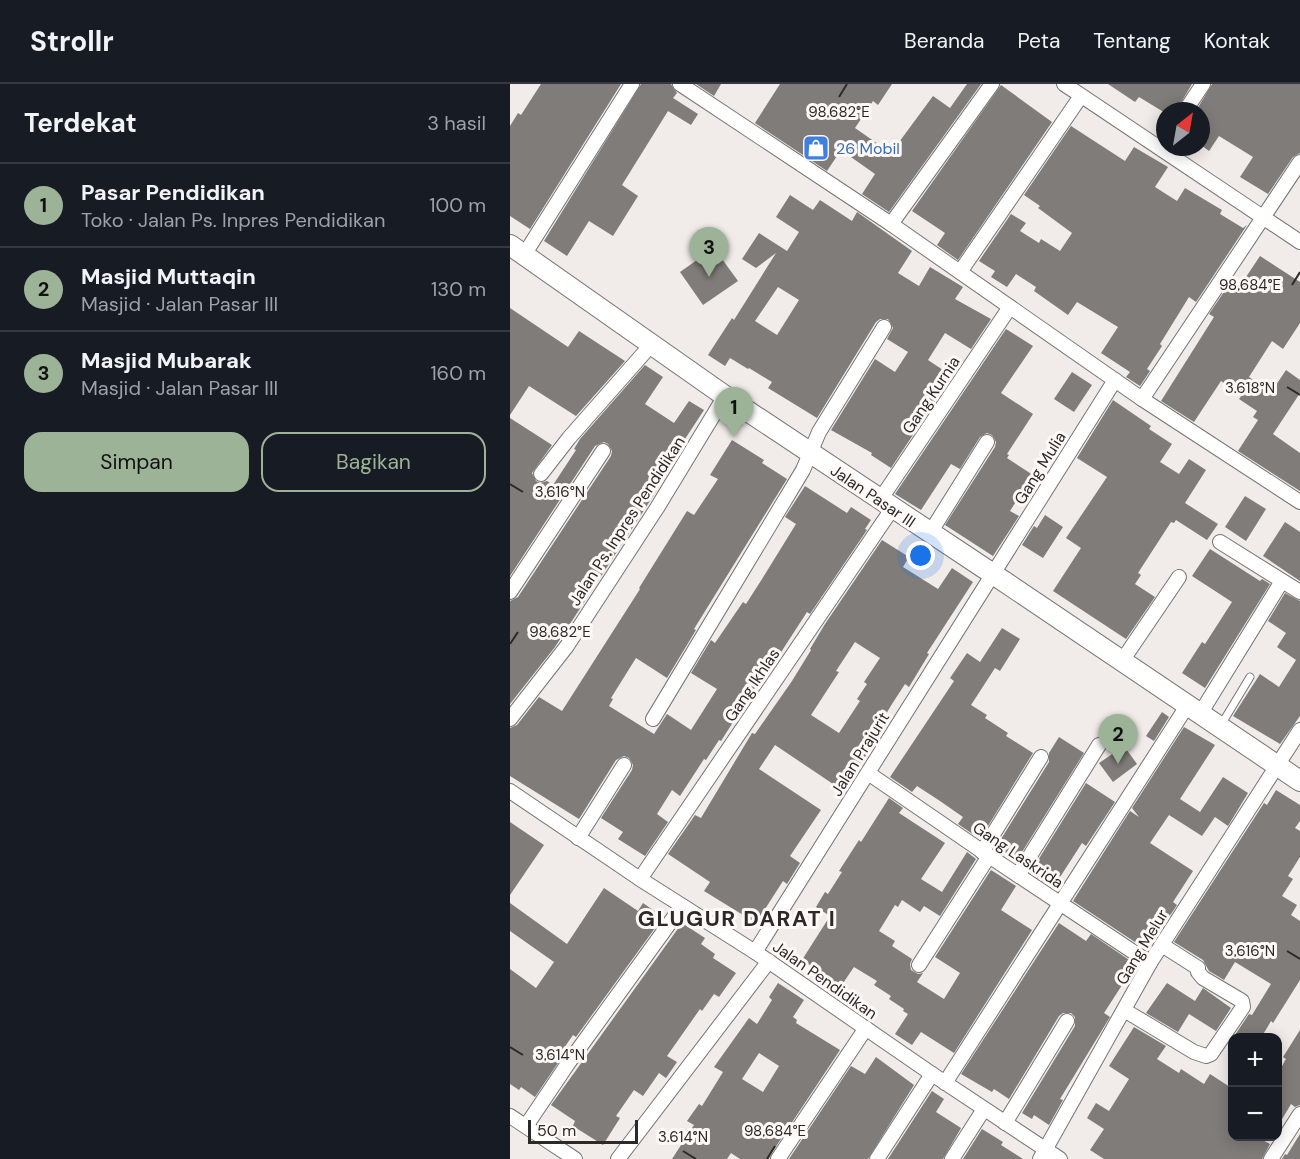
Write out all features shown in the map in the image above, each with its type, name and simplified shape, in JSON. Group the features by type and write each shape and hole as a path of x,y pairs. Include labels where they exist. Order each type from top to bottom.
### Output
{"street":[{"path":"517,250 632,84"},
{"path":"680,84 892,222 962,270 1010,308 1142,399 1300,502"},
{"path":"892,222 992,84"},
{"path":"1064,84 1156,140"},
{"path":"1191,102 1203,84"},
{"path":"962,270 1081,96"},
{"path":"1178,156 1300,242"},
{"path":"1142,399 1300,162"},
{"name":"Jalan Pasar III","path":"517,250 651,345 886,505 993,574 1300,781"},
{"name":"Gang Kurnia","path":"886,505 1010,308"},
{"path":"653,719 803,471 819,432 884,327"},
{"path":"541,474 569,438 651,345"},
{"name":"Gang Mulia","path":"993,574 1115,380"},
{"name":"Jalan Ps. Inpres Pendidikan","path":"510,719 567,646 657,508 726,396"},
{"path":"930,533 987,442"},
{"path":"510,592 603,451"},
{"name":"Gang Ikhlas","path":"640,879 886,505"},
{"path":"1220,542 1300,592"},
{"name":"Jalan Prajurit","path":"755,952 993,574"},
{"path":"1122,661 1179,577"},
{"path":"945,1083 1060,903 1282,581"},
{"name":"Gang Melur","path":"1043,1155 1150,963 1300,730"},
{"path":"1018,875 1099,745"},
{"path":"919,965 1041,757"},
{"path":"578,838 624,765"},
{"name":"Gang Laskrida","path":"868,773 1150,963"},
{"name":"Jalan Pendidikan","path":"510,792 640,879 769,961 1005,1123 1043,1155 1060,1159"},
{"path":"526,1126 682,906"},
{"path":"1124,1010 1194,1052 1206,1056 1211,1054 1243,1007 1244,1003 1239,998 1203,978 1199,975 1198,968 1161,945"},
{"path":"618,1159 769,961"},
{"path":"1005,1123 1067,1021"},
{"path":"778,1159 866,1028"},
{"path":"877,1159 932,1074"},
{"path":"952,1159 984,1109"},
{"path":"1271,1159 1300,1114"},
{"path":"510,1117 575,1159"}],"lane":[{"path":"1219,727 1250,677"}],"building":[{"path":"541,84 621,84 530,229 510,216 510,126 518,113 521,115"},
{"path":"641,84 671,84 677,93 673,98 698,114 691,125 668,111 622,185 638,196 613,236 589,221 567,256 544,241"},
{"path":"696,84 721,84 714,96"},
{"path":"780,84 892,84 878,105 873,101 855,128 891,153 933,96 950,108 967,84 981,84 889,212 862,194 875,174 841,150 827,171 755,123"},
{"path":"1108,84 1192,84 1181,102 1156,102 1156,107 1139,97 1135,102"},
{"path":"1212,84 1300,84 1300,153 1293,157 1268,194 1240,177 1253,157 1219,136 1210,150 1210,102 1201,102"},
{"path":"1001,85 1052,122 958,260 937,245 945,233 912,211"},
{"path":"1071,126 1125,161 1134,147 1168,167 1155,187 1177,201 1185,188 1222,210 1220,214 1243,228 1247,225 1196,302 1189,297 1160,344 1162,346 1147,369 1150,371 1140,386 1126,377 1130,372 1101,353 1118,327 1077,302 1068,315 1034,291 1036,287 1016,274 1007,287 991,277 995,271 979,261 1011,214 1026,223 1020,231 1039,243 1041,239 1060,251 1072,233 1024,195"},
{"path":"790,195 813,210 820,200 852,221 857,212 912,251 898,273 919,286 930,267 963,287 955,299 991,319 971,349 945,333 928,360 952,376 891,468 871,455 872,453 831,430 875,359 895,372 908,352 887,339 893,328 888,319 880,319 876,322 817,418 768,388 772,382 749,368 730,358 725,366 708,355 732,318 734,320 776,253 756,268 742,259 759,233 787,251 799,232 776,217","holes":["778,287 799,300 777,335 755,321"]},
{"path":"714,248 738,281 703,305 680,272"},
{"path":"1260,256 1300,282 1300,323 1283,349 1272,341 1249,377 1270,391 1286,370 1300,380 1300,393 1273,434 1300,453 1300,491 1238,451 1258,420 1253,417 1257,411 1239,399 1242,395 1221,381 1194,422 1161,401 1214,317 1209,314 1230,283 1238,289"},
{"path":"510,308 568,347 579,331 625,361 576,416 529,386 510,415"},
{"path":"1006,329 1033,346 1001,393 1033,414 1007,454 1009,455 1007,458 1033,475 1010,511 1019,516 993,556 945,525 995,447 996,442 992,435 987,433 980,437 960,469 951,464 921,510 895,494"},
{"path":"645,365 663,377 645,404 674,423 689,401 704,410 668,465 670,467 659,487 555,647 510,704 510,601 518,597 611,456 612,451 604,442 595,446 510,576 510,418 552,445 532,473 536,481 540,483 547,481 553,485 576,450 574,449 580,439"},
{"path":"1072,372 1092,385 1074,412 1054,399"},
{"path":"1113,400 1151,426 1149,429 1172,444 1160,462 1179,474 1189,459 1206,470 1185,503 1218,524 1207,540 1176,520 1174,523 1171,522 1138,573 1141,575 1135,584 1155,597 1126,639 1053,591 1081,548 1066,538 1107,477 1077,458"},
{"path":"732,440 764,460 762,463 787,479 694,629 696,630 667,678 636,658 611,698 613,699 609,706 654,734 667,714 691,730 717,689 691,673 711,640 715,643 743,602 746,604 796,524 785,517 805,486 847,513 851,507 871,520 865,529 867,530 810,614 807,612 776,660 774,658 721,741 719,740 706,760 704,759 680,796 672,790 657,814 668,822 645,856 618,839 623,832 601,818 632,770 633,765 629,758 624,756 616,760 579,819 510,776 510,728 517,725 539,697 562,711 687,511 694,515 718,479 710,475"},
{"path":"1245,496 1266,509 1246,541 1225,527"},
{"path":"1045,515 1063,527 1043,558 1022,545 1034,526 1037,528"},
{"path":"1285,522 1300,532 1300,581 1263,556"},
{"path":"882,540 909,557 903,567 938,589 952,568 973,582 927,653 929,654 909,687 905,684 892,704 883,719 887,722 845,792 775,745 759,769 821,810 790,856 800,863 787,884 783,881 756,923 704,891 710,882 668,854 695,815 701,818 752,733 755,734 792,681 825,624","holes":["855,642 880,658 864,682 867,684 857,699 860,701 839,733 811,715"]},
{"path":"1210,549 1260,581 1262,579 1270,584 1205,688 1182,673 1202,642 1205,644 1232,602 1192,576"},
{"path":"1285,593 1300,601 1300,716 1280,744 1233,716 1260,674 1279,687 1296,660 1277,647 1286,633 1268,621"},
{"path":"1002,628 1020,639 1000,671 995,668 971,705 987,715 985,718 1008,733 1006,736 1033,753 980,839 958,824 963,817 940,801 917,786 912,792 890,777 954,681 950,678 967,653 980,662"},
{"path":"1162,712 1169,717 1154,741 1146,736"},
{"path":"1184,727 1215,745 1180,799 1200,812 1223,777 1248,793 1228,826 1215,817 1202,836 1169,815 1150,843 1193,871 1173,902 1177,905 1147,950 1073,901 1130,811 1139,817 1132,808"},
{"path":"1059,737 1084,753 1017,860 996,847 1049,762 1049,753"},
{"path":"1124,746 1137,764 1113,782 1099,763"},
{"path":"1086,783 1115,802 1086,846 1082,843 1053,888 1030,873"},
{"path":"1276,790 1300,805 1300,821 1295,828 1300,831 1300,857 1288,876 1293,879 1282,896 1297,905 1291,915 1300,921 1300,980 1273,1023 1271,1021 1264,1033 1236,1033 1249,1014 1252,1015 1271,984 1235,962 1224,980 1209,971 1203,960 1174,942 1264,803 1267,805"},
{"path":"889,798 903,808 899,813 945,843 921,879 942,892 967,852 976,859 940,916 924,906 920,912 902,900 898,907 895,905 879,931 895,941 892,946 912,959 911,970 918,974 923,973 917,982 944,999 960,973 935,957 991,870 1016,886 1001,910 1032,930 954,1053 921,1032 912,1045 895,1034 908,1014 889,999 891,996 874,985 877,981 854,967 839,989 820,977 822,973 802,960 830,916 816,907 825,892 828,894 842,872 839,871"},
{"path":"510,822 544,845 510,895"},
{"path":"604,888 638,911 643,903 663,917 576,1037 573,1035 557,1058 560,1060 535,1097 521,1087 519,1090 510,1084 510,969 536,988 554,962 510,931 510,903 567,944"},
{"path":"682,923 705,938 701,944 715,954 713,958 736,973 719,997 714,994 702,1011 700,1009 667,1056 677,1062 666,1078 659,1073 643,1096 634,1090 616,1116 620,1118 603,1145 573,1126 575,1121 551,1105"},
{"path":"1059,923 1086,941 1091,934 1138,966 1128,985 1124,982 1104,1013 1110,1017 1060,1099 1063,1100 1049,1125 1034,1115 1032,1119 1022,1113 1075,1026 1075,1017 1071,1013 1063,1013 1059,1016 1009,1099 994,1089 992,1092 961,1074"},
{"path":"778,983 804,1000 793,1017 797,1020 796,1023 840,1050 769,1159 740,1159 731,1153 727,1159 672,1159 694,1125 687,1121 699,1104 702,1106 723,1072 714,1067 749,1018 757,1024 772,1000 769,997","holes":["759,1053 779,1066 763,1092 742,1079"]},
{"path":"1167,983 1195,1001 1203,988 1231,1008 1216,1031 1189,1014 1178,1032 1146,1013"},
{"path":"1134,1027 1166,1046 1157,1059 1179,1073 1181,1069 1204,1084 1210,1074 1228,1086 1228,1141 1264,1141 1270,1144 1262,1159 1104,1159 1090,1150 1104,1129 1087,1118 1096,1103 1109,1111 1129,1079 1109,1066"},
{"path":"1300,1030 1300,1105 1295,1107 1291,1104 1282,1119 1282,1066 1286,1059 1283,1057"},
{"path":"876,1057 914,1085 868,1159 789,1159 851,1066 865,1074"},
{"path":"932,1091 944,1099 936,1112 961,1128 943,1159 888,1159"},
{"path":"982,1129 1003,1142 1001,1145 1023,1159 963,1159"},
{"path":"1300,1134 1300,1159 1282,1159 1285,1154 1287,1155"}],"place":[{"name":"26 Mobil","path":"816,148"},
{"name":"Masjid Mubarak","path":"709,277"},
{"name":"Pasar Pendidikan","path":"734,437"},
{"name":"Masjid Muttaqin","path":"1118,764"}],"district":[{"name":"GLUGUR DARAT I","path":"737,918"}]}
